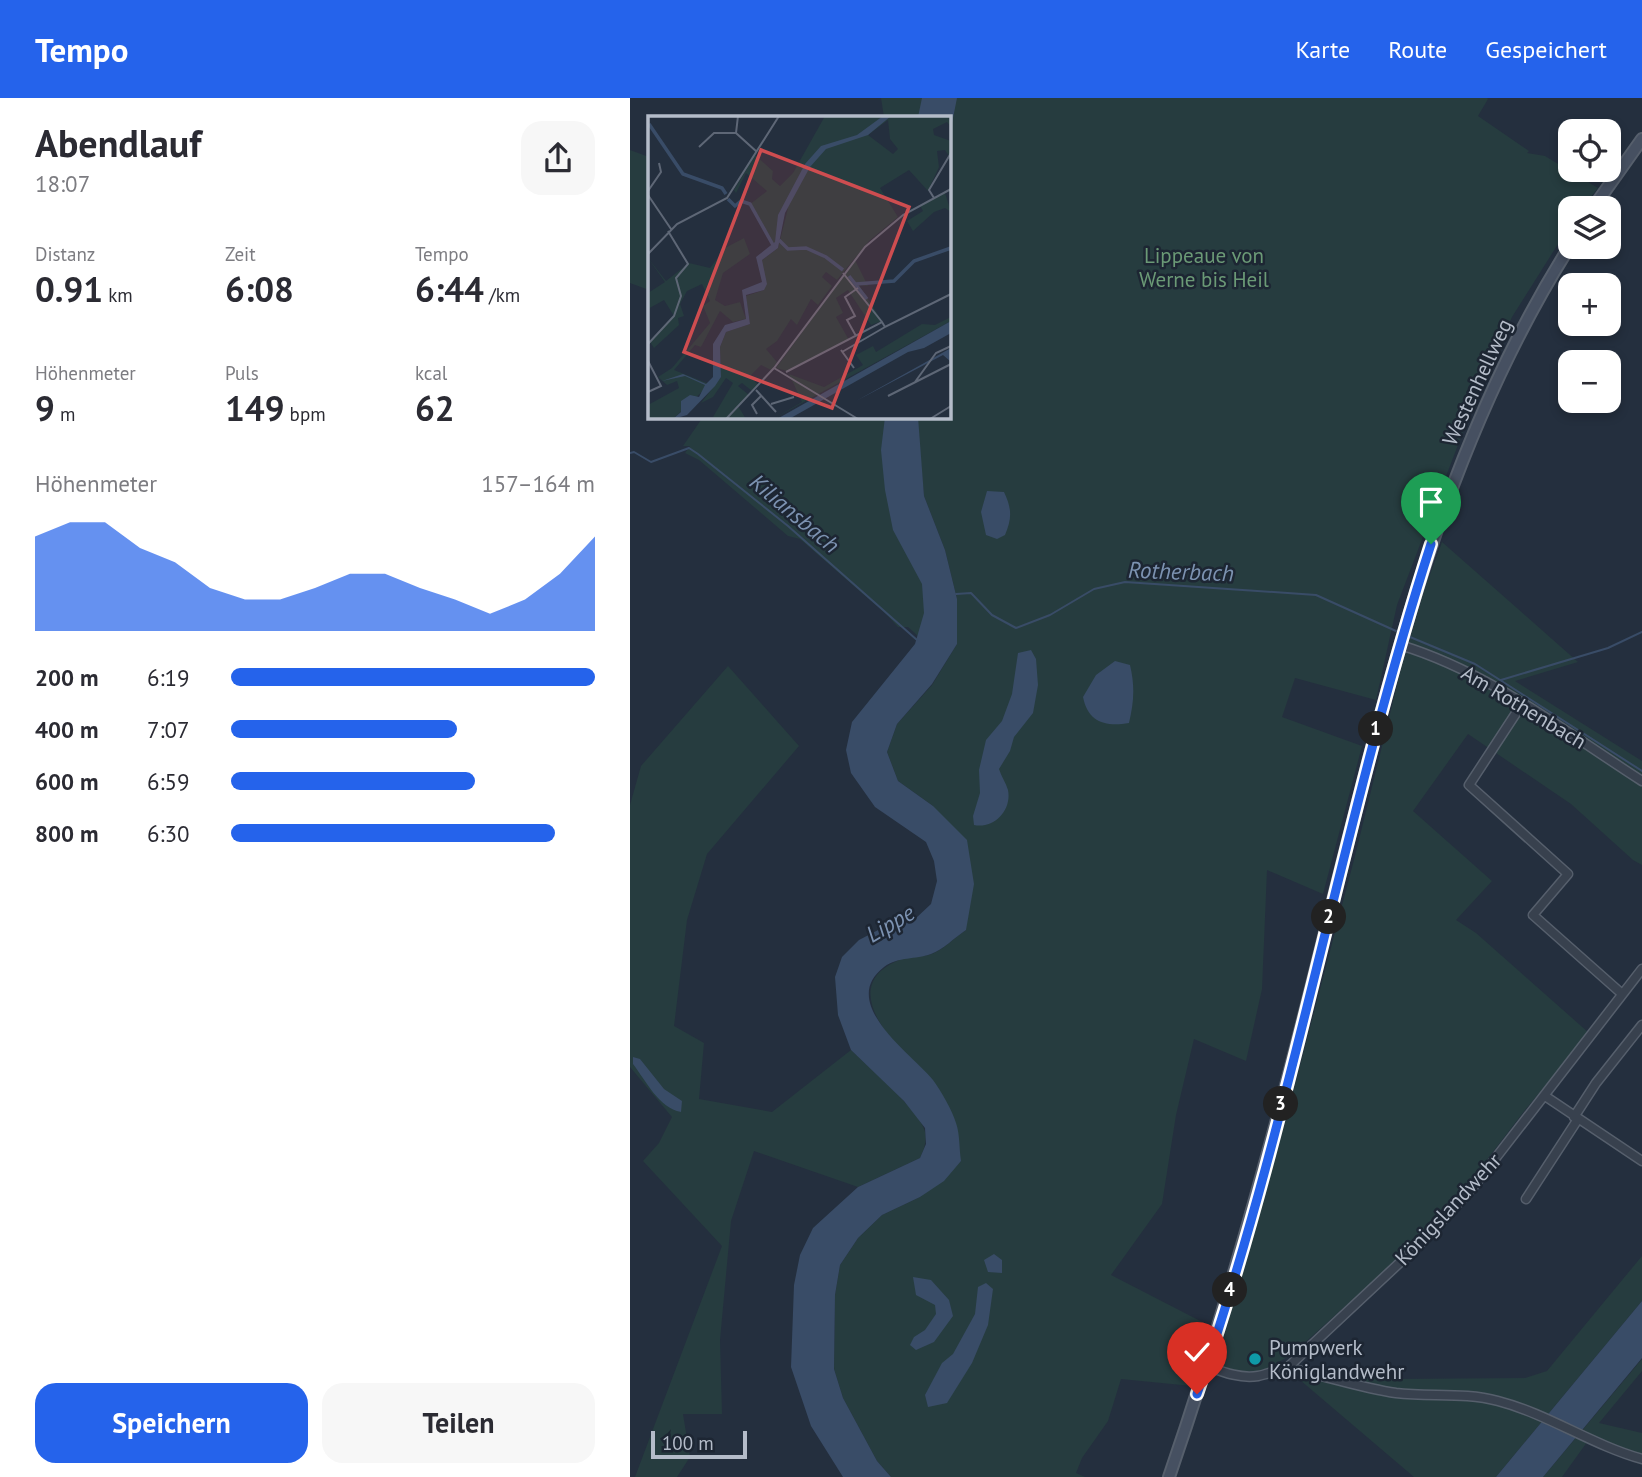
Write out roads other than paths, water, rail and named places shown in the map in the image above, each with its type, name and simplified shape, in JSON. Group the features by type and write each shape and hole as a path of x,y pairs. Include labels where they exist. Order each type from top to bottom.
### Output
{"main road":[{"path":"1602,196 1642,139"},
{"name":"Westenhellweg","path":"1169,1477 1207,1366 1261,1185 1399,645 1420,579 1447,498 1491,391 1515,341 1562,259"}],"street":[{"name":"Am Rothenbach","path":"1399,645 1422,651 1474,674 1642,781"},
{"path":"1522,704 1469,785 1568,874 1532,915 1621,993"},
{"name":"Königslandwehr","path":"1286,1369 1424,1240 1474,1186 1642,969"},
{"path":"1526,1199 1596,1083 1642,1025"},
{"path":"1545,1096 1642,1161"},
{"path":"1207,1366 1241,1376 1259,1376 1286,1369 1396,1393 1493,1399 1535,1413 1592,1442 1642,1459"}],"water":[{"path":"922,98 957,98 950,133 950,116 918,116"},
{"path":"885,418 918,418 924,496 945,550 957,599 957,644 932,684 897,724 887,752 898,781 933,806 967,840 974,884 966,930 935,952 884,967 872,981 869,996 873,1012 896,1042 933,1080 949,1107 957,1127 961,1161 944,1181 920,1197 882,1215 858,1238 840,1265 835,1295 834,1369 843,1398 877,1461 891,1477 843,1477 811,1426 791,1367 794,1285 800,1255 813,1228 858,1187 920,1158 926,1144 925,1128 904,1101 851,1050 838,1015 835,977 842,957 859,940 882,928 915,919 931,904 937,881 934,861 926,842 875,807 851,773 846,750 852,722 915,644 924,613 922,584 893,530 881,450"},
{"path":"987,491 1004,492 1009,504 1009,524 1005,535 997,539 986,535 981,512"},
{"path":"1031,650 1036,659 1038,685 1033,713 1014,737 1010,751 999,769 1008,790 1007,804 995,821 974,825 973,816 980,793 979,770 986,740 1002,721 1012,694 1018,653"},
{"path":"1115,661 1130,665 1133,694 1129,723 1112,724 1099,721 1089,712 1083,697 1096,675"},
{"path":"633,1057 640,1059 664,1089 682,1101 681,1112 660,1100 633,1064"},
{"path":"994,1254 1002,1260 1002,1273 988,1272 984,1260"},
{"path":"913,1277 931,1280 949,1300 953,1316 934,1342 916,1350 910,1345 914,1337 925,1330 936,1314 935,1305 916,1295"},
{"path":"986,1283 993,1289 988,1325 972,1363 947,1403 928,1407 925,1395 942,1363 953,1354 975,1314 978,1287"},
{"path":"1642,1301 1642,1358 1543,1477 1496,1477"}],"waterway":[{"name":"Kiliansbach","path":"630,453 634,452 651,462 689,448 788,526 917,640"},
{"name":"Rotherbach","path":"956,594 971,593 992,615 1016,628 1050,615 1094,589 1125,582 1316,595 1396,631"},
{"path":"1501,680 1608,648 1642,632"},
{"name":"Rotherbach","path":"1410,637 1475,664 1642,771"}],"place":[{"name":"Pumpwerk Königlandwehr","path":"1255,1359"}],"park label":[{"name":"Lippeaue von Werne bis Heil","path":"1204,267"}],"water label":[{"name":"Lippe","path":"890,923"}]}
